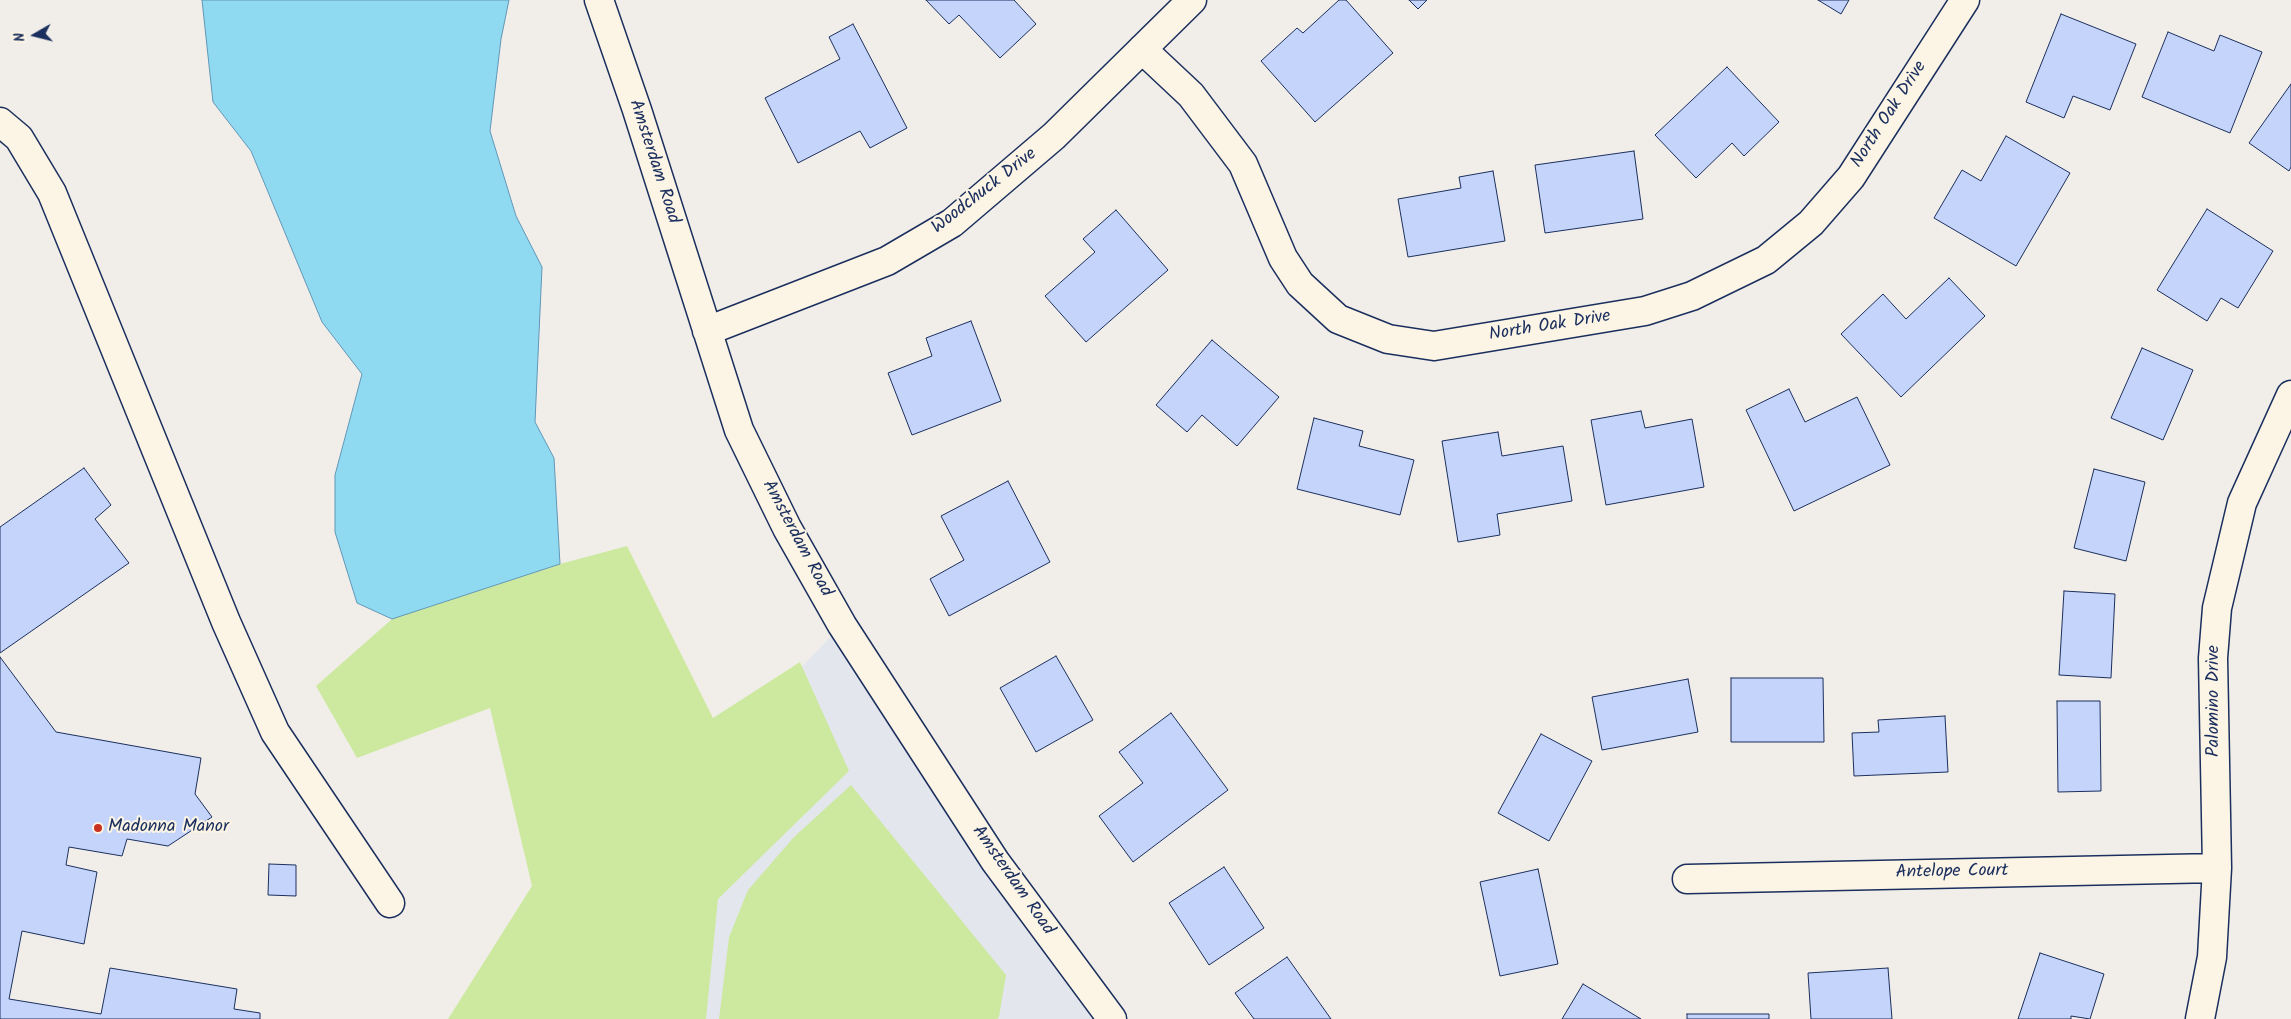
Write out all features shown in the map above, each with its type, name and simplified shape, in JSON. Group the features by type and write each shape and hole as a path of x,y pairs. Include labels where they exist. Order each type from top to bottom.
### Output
{"street":[{"name":"Amsterdam Road","path":"599,0 637,110 739,430 787,528 842,624 995,861 1112,1019"},
{"name":"Woodchuck Drive","path":"707,331 887,261 952,223 1054,136 1192,0"},
{"name":"North Oak Drive","path":"1142,48 1192,95 1243,164 1283,258 1300,284 1338,319 1388,339 1434,346 1645,311 1692,296 1766,260 1811,223 1850,177 1965,0"},
{"path":"0,122 19,138 52,193 226,622 275,732 390,903"},
{"name":"Palomino Drive","path":"2200,1019 2212,957 2217,868 2213,658 2217,608 2242,503 2291,395"},
{"name":"Antelope Court","path":"1687,879 2217,868"}],"shaded area":[{"path":"842,625 1112,1019 683,1019 652,821"}],"green space":[{"path":"627,546 713,718 800,662 849,771 718,899 706,1019 448,1019 532,886 490,708 357,758 316,686 392,619 560,564"},
{"path":"851,785 1006,975 999,1017 997,1019 719,1019 729,937 748,890 794,837"}],"water":[{"path":"202,0 509,0 501,39 490,131 516,216 542,267 535,422 554,458 560,564 392,619 357,603 335,532 335,475 362,374 322,322 251,151 213,102"}],"building":[{"path":"926,0 1014,0 1036,24 1000,58 959,15 949,24"},
{"path":"1339,0 1346,0 1393,53 1315,122 1261,61 1297,28 1303,33"},
{"path":"1409,0 1427,0 1418,9"},
{"path":"1818,0 1849,0 1841,14"},
{"path":"2061,14 2136,44 2110,110 2073,96 2064,118 2026,102"},
{"path":"853,24 907,128 870,148 860,131 798,163 765,98 840,59 829,37"},
{"path":"2168,32 2214,51 2220,35 2262,52 2230,133 2142,97"},
{"path":"1727,67 1779,122 1744,156 1732,143 1696,178 1655,135"},
{"path":"2291,84 2291,167 2289,171 2249,143"},
{"path":"2006,136 2070,173 2016,266 1934,218 1962,170 1981,181"},
{"path":"1634,151 1643,219 1545,233 1535,165"},
{"path":"1493,171 1505,241 1408,257 1398,199 1461,188 1459,177"},
{"path":"2207,209 2273,251 2238,308 2221,298 2207,321 2157,290"},
{"path":"1116,210 1168,270 1086,342 1045,296 1095,252 1083,239"},
{"path":"1949,278 1985,316 1901,397 1841,334 1883,294 1906,319"},
{"path":"971,321 1001,401 912,435 888,373 932,356 926,338"},
{"path":"1212,340 1279,397 1237,446 1202,415 1187,432 1156,405"},
{"path":"2142,348 2193,370 2163,440 2111,418"},
{"path":"1789,389 1805,422 1857,397 1890,465 1794,511 1746,410"},
{"path":"1641,411 1645,428 1692,419 1704,487 1606,505 1591,420"},
{"path":"1314,418 1363,431 1359,446 1414,460 1400,515 1297,489"},
{"path":"1498,432 1502,456 1563,446 1572,501 1497,514 1500,535 1458,542 1442,441"},
{"path":"84,468 111,505 95,519 129,563 0,653 0,527"},
{"path":"2094,469 2145,482 2126,561 2074,548"},
{"path":"1008,481 1050,562 949,616 930,579 964,560 941,516"},
{"path":"2064,591 2115,594 2111,678 2059,675"},
{"path":"1056,656 1093,720 1036,752 1000,688"},
{"name":"Madonna Manor","path":"0,657 56,732 201,758 195,794 212,817 168,846 127,839 122,856 69,847 66,865 97,872 84,944 22,931 9,999 101,1014 110,968 237,989 234,1009 260,1013 260,1019 0,1019"},
{"path":"1731,678 1823,678 1824,742 1731,742"},
{"path":"1688,679 1698,732 1602,750 1592,697"},
{"path":"2057,701 2100,701 2101,791 2058,792"},
{"path":"1171,713 1228,790 1133,862 1099,816 1143,783 1119,752"},
{"path":"1945,716 1948,772 1854,776 1852,733 1879,732 1878,720"},
{"path":"1541,734 1592,761 1549,841 1498,813"},
{"path":"269,864 296,865 296,896 268,895"},
{"path":"1224,867 1264,928 1209,965 1169,903"},
{"path":"1538,869 1558,964 1500,976 1480,882"},
{"path":"2040,953 2104,974 2090,1019 2071,1016 2071,1019 2018,1019"},
{"path":"1287,957 1331,1019 1254,1019 1235,993"},
{"path":"1888,968 1892,1019 1811,1019 1808,973"},
{"path":"1583,984 1641,1019 1562,1019"},
{"path":"1687,1014 1769,1014 1769,1019 1687,1019"}],"place":[{"name":"Madonna Manor","path":"98,828"}]}
